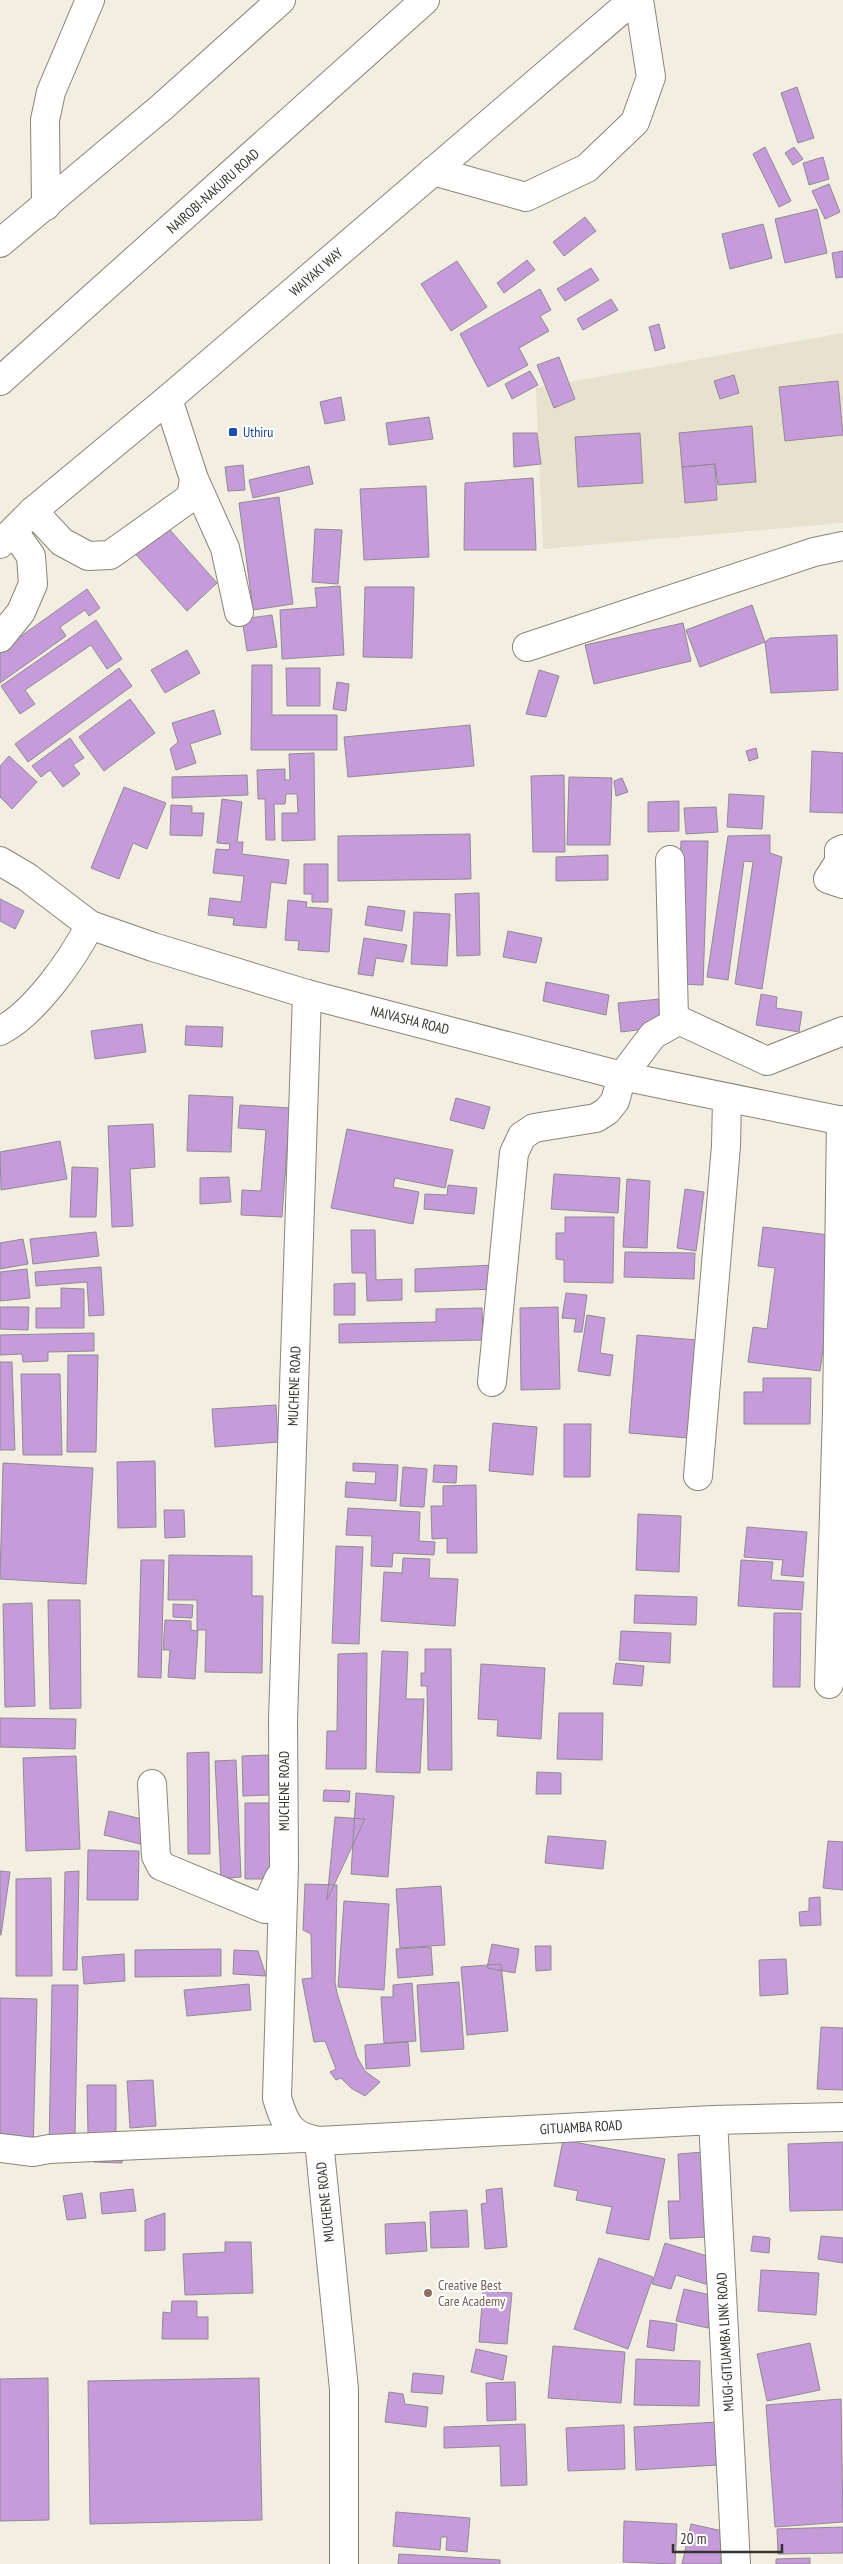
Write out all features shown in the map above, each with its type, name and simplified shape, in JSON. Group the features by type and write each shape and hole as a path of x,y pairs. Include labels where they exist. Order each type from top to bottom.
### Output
{"main road":[{"path":"46,206 45,120 51,92 90,0"},
{"path":"0,243 162,107 281,0"},
{"name":"NAIROBI-NAKURU ROAD","path":"0,381 425,0"},
{"name":"WAIYAKI WAY","path":"7,538 33,512 168,399 633,0"},
{"path":"433,171 526,197 587,168 635,122 650,77 640,0"},
{"path":"168,399 194,479 225,548 239,612"},
{"path":"33,512 62,542 88,556 110,555 191,497 194,479"},
{"path":"0,638 21,612 33,584 31,556 7,538"},
{"path":"527,648 814,552 843,546"},
{"path":"843,849 839,851 839,862 828,879 843,884"},
{"path":"492,1382 514,1153 522,1136 534,1128 596,1118 607,1111 615,1101 622,1076 654,1035 676,1022 674,1018 670,860"},
{"name":"NAIVASHA ROAD","path":"0,861 27,877 90,925 153,947 307,994 622,1076 727,1099 842,1120"},
{"path":"0,1032 10,1026 39,997 78,947 90,925"},
{"name":"MUCHENE ROAD","path":"307,994 283,1720 284,1865 277,2098 284,2121 311,2140 344,2389 344,2564"},
{"path":"674,1018 766,1060 843,1031 843,1023"},
{"path":"698,1476 726,1146 727,1099"},
{"path":"829,1684 837,1411 842,1120"},
{"path":"152,1784 156,1856 162,1866 265,1909 284,1865"},
{"name":"GITUAMBA ROAD","path":"0,2148 32,2152 59,2148 311,2140 712,2120 843,2118"},
{"name":"MUGI-GITUAMBA LINK ROAD","path":"712,2120 736,2564"}],"shaded area":[{"path":"843,333 843,523 543,549 536,388"}],"building":[{"path":"797,87 814,138 798,143 781,93"},
{"path":"765,147 791,201 779,207 753,154"},
{"path":"794,147 803,159 793,165 785,153"},
{"path":"823,157 829,179 809,185 803,163"},
{"path":"829,184 840,212 825,219 812,191"},
{"path":"817,209 827,253 785,263 775,219"},
{"path":"585,217 596,231 564,256 553,242"},
{"path":"763,224 772,258 730,269 722,234"},
{"path":"843,251 843,277 836,278 832,253"},
{"path":"527,260 535,270 504,293 497,283"},
{"path":"457,261 487,307 451,331 421,284"},
{"path":"591,268 599,280 565,301 557,289"},
{"path":"540,289 551,310 540,316 549,331 519,348 528,365 488,387 460,334"},
{"path":"611,299 618,310 583,330 577,319"},
{"path":"659,324 665,348 655,351 649,327"},
{"path":"559,357 575,399 554,408 537,365"},
{"path":"530,371 538,385 512,399 505,384"},
{"path":"734,375 739,393 720,399 714,381"},
{"path":"838,381 843,435 785,441 779,387"},
{"path":"341,397 345,420 325,424 320,402"},
{"path":"429,417 433,439 389,445 386,423"},
{"path":"752,426 756,482 718,485 715,464 682,467 679,433"},
{"path":"513,433 537,433 541,464 514,467"},
{"path":"640,433 643,483 578,487 575,437"},
{"path":"715,464 717,500 685,503 682,467"},
{"path":"243,465 245,490 228,491 225,467"},
{"path":"309,466 313,484 253,498 249,480"},
{"path":"533,478 536,550 464,550 465,483"},
{"path":"426,486 429,557 364,560 360,489"},
{"path":"279,497 293,604 253,610 239,503"},
{"path":"162,521 217,583 187,611 131,549"},
{"path":"315,529 342,530 338,584 312,582"},
{"path":"340,586 344,655 282,659 280,610 317,607 315,588"},
{"path":"365,587 414,587 412,658 363,657"},
{"path":"87,589 100,608 89,616 85,610 60,627 66,636 0,683 0,651"},
{"path":"752,605 765,642 700,667 686,630"},
{"path":"272,615 277,647 247,651 242,619"},
{"path":"96,620 122,659 107,669 91,645 25,690 35,704 20,714 1,686"},
{"path":"683,623 691,661 594,684 585,645"},
{"path":"837,635 838,690 771,693 765,642 770,638"},
{"path":"187,650 200,673 165,693 151,670"},
{"path":"252,665 272,665 272,715 337,715 337,750 251,750"},
{"path":"119,668 132,686 28,762 15,744"},
{"path":"286,668 320,668 320,706 287,706"},
{"path":"539,670 559,676 546,717 526,714"},
{"path":"337,682 349,684 346,711 333,709"},
{"path":"130,699 155,733 104,771 79,737"},
{"path":"214,710 221,734 190,744 196,763 176,770 170,749 178,742 172,723"},
{"path":"470,725 474,766 348,777 344,737"},
{"path":"70,738 84,758 73,765 80,774 63,787 50,770 41,777 32,766"},
{"path":"756,748 758,758 749,761 746,751"},
{"path":"812,751 843,753 843,813 810,812"},
{"path":"314,753 315,840 282,841 282,813 298,813 297,794 286,794 285,804 274,804 275,840 266,840 265,799 258,799 257,770 285,769 285,780 290,780 289,754"},
{"path":"9,756 37,782 12,809 0,797 0,766"},
{"path":"247,775 248,795 172,798 172,777"},
{"path":"564,775 565,852 533,852 531,776"},
{"path":"569,777 612,778 610,845 567,845"},
{"path":"622,778 628,792 616,796 614,781"},
{"path":"124,787 166,803 147,849 133,843 119,879 91,868"},
{"path":"729,794 764,796 762,829 727,827"},
{"path":"222,799 242,802 237,842 243,842 242,854 289,860 286,884 271,882 266,928 233,925 234,918 208,915 210,898 241,902 244,876 213,873 216,849 229,850 230,844 217,843"},
{"path":"679,801 679,831 648,832 648,802"},
{"path":"171,805 192,806 192,813 204,813 202,836 170,835"},
{"path":"716,807 718,832 686,834 684,808"},
{"path":"470,834 471,879 338,881 338,836"},
{"path":"770,835 770,853 782,857 762,989 735,984 753,862 744,861 728,980 707,977 728,836"},
{"path":"681,841 708,841 703,985 676,984"},
{"path":"608,855 608,880 556,881 556,857"},
{"path":"304,864 328,864 328,902 312,902 312,894 304,894"},
{"path":"479,893 480,955 457,956 455,894"},
{"path":"0,899 24,911 15,929 0,921"},
{"path":"288,900 307,902 306,907 332,909 329,952 298,950 299,941 285,940"},
{"path":"368,906 405,911 402,931 365,925"},
{"path":"414,912 450,914 447,966 411,964"},
{"path":"508,931 542,938 536,963 503,957"},
{"path":"364,938 407,945 403,962 376,958 373,976 358,974"},
{"path":"546,982 609,995 606,1015 543,1001"},
{"path":"761,994 777,997 776,1008 802,1012 799,1032 756,1025"},
{"path":"660,999 662,1027 621,1032 618,1003"},
{"path":"142,1024 146,1052 95,1059 91,1031"},
{"path":"186,1026 223,1027 222,1047 185,1045"},
{"path":"189,1095 233,1097 231,1152 187,1151"},
{"path":"456,1098 490,1107 484,1129 450,1120"},
{"path":"240,1105 290,1108 282,1217 241,1215 242,1190 261,1191 266,1130 238,1128"},
{"path":"153,1124 155,1167 130,1169 133,1226 112,1227 108,1126"},
{"path":"347,1129 453,1150 445,1188 395,1178 393,1187 419,1192 413,1224 331,1208"},
{"path":"60,1141 67,1179 1,1190 0,1152"},
{"path":"72,1167 98,1168 96,1217 70,1217"},
{"path":"554,1174 620,1178 618,1213 551,1209"},
{"path":"229,1177 231,1202 200,1204 200,1178"},
{"path":"627,1179 650,1181 647,1248 623,1247"},
{"path":"448,1185 477,1188 474,1214 424,1209 425,1194 447,1195"},
{"path":"685,1189 704,1192 696,1251 677,1248"},
{"path":"565,1217 614,1217 613,1283 564,1282 564,1260 556,1259 556,1233 565,1233"},
{"path":"763,1227 838,1236 820,1371 748,1362 753,1327 767,1329 775,1268 758,1266"},
{"path":"351,1230 375,1230 376,1280 402,1279 402,1300 367,1301 366,1273 352,1273"},
{"path":"96,1232 99,1256 33,1264 30,1239"},
{"path":"23,1239 28,1264 0,1269 0,1243"},
{"path":"625,1252 695,1253 694,1279 624,1277"},
{"path":"494,1265 496,1289 415,1292 415,1269"},
{"path":"101,1267 104,1315 89,1316 87,1282 36,1286 35,1272"},
{"path":"27,1269 30,1298 0,1301 0,1272"},
{"path":"355,1283 355,1315 334,1315 334,1284"},
{"path":"61,1288 84,1289 84,1328 36,1328 36,1308 61,1308"},
{"path":"566,1293 587,1295 582,1332 574,1332 576,1319 562,1318"},
{"path":"0,1307 29,1307 28,1330 0,1329"},
{"path":"558,1307 560,1389 521,1390 520,1308"},
{"path":"482,1308 483,1340 339,1343 339,1324 436,1322 436,1309"},
{"path":"587,1315 605,1318 600,1353 613,1355 610,1376 578,1371"},
{"path":"94,1333 94,1351 48,1352 48,1361 23,1362 22,1354 0,1355 0,1335"},
{"path":"637,1335 697,1340 688,1438 629,1433"},
{"path":"68,1355 98,1355 96,1452 67,1452"},
{"path":"0,1362 12,1362 15,1450 0,1450"},
{"path":"21,1374 60,1374 62,1455 23,1455"},
{"path":"763,1378 811,1378 810,1424 744,1424 744,1392 763,1392"},
{"path":"276,1405 278,1442 215,1447 212,1409"},
{"path":"493,1423 537,1427 533,1475 489,1471"},
{"path":"564,1424 591,1424 590,1477 564,1477"},
{"path":"155,1461 156,1527 118,1528 117,1462"},
{"path":"3,1463 93,1468 86,1584 0,1579"},
{"path":"353,1463 398,1465 396,1501 345,1497 346,1482 375,1484 376,1472 353,1471"},
{"path":"434,1465 457,1466 456,1483 433,1482"},
{"path":"403,1467 427,1469 424,1507 400,1506"},
{"path":"476,1485 477,1553 447,1553 447,1538 432,1539 431,1506 443,1506 443,1486"},
{"path":"348,1508 420,1512 419,1541 435,1542 434,1555 393,1553 392,1567 371,1566 372,1536 346,1535"},
{"path":"164,1510 184,1510 185,1537 165,1538"},
{"path":"638,1514 681,1516 679,1572 636,1570"},
{"path":"747,1527 807,1532 803,1577 781,1575 783,1560 744,1557"},
{"path":"336,1546 363,1547 359,1644 332,1643"},
{"path":"169,1555 252,1556 252,1596 263,1596 262,1673 205,1672 206,1630 197,1630 197,1600 168,1600"},
{"path":"403,1558 430,1559 429,1578 458,1579 455,1626 381,1621 384,1572 402,1573"},
{"path":"141,1560 164,1560 161,1678 138,1677"},
{"path":"741,1560 773,1562 771,1580 804,1582 802,1610 738,1606"},
{"path":"635,1595 697,1597 696,1625 634,1623"},
{"path":"48,1600 80,1600 81,1708 50,1709"},
{"path":"32,1603 35,1706 5,1707 3,1604"},
{"path":"173,1604 193,1605 192,1618 173,1617"},
{"path":"774,1613 801,1613 800,1687 773,1687"},
{"path":"165,1620 191,1621 191,1630 198,1631 195,1679 168,1677 170,1650 163,1650"},
{"path":"621,1631 671,1633 670,1663 619,1660"},
{"path":"425,1649 451,1649 452,1770 428,1770 427,1686 421,1686 421,1673 425,1673"},
{"path":"382,1651 408,1652 406,1699 424,1699 420,1773 376,1772"},
{"path":"367,1653 366,1769 326,1769 327,1731 337,1731 338,1654"},
{"path":"616,1663 644,1666 642,1686 613,1684"},
{"path":"481,1664 545,1668 541,1739 497,1736 498,1720 478,1719"},
{"path":"559,1713 603,1713 602,1760 557,1759"},
{"path":"0,1718 76,1719 75,1749 0,1747"},
{"path":"209,1752 210,1854 188,1854 187,1753"},
{"path":"269,1755 270,1795 243,1796 242,1756"},
{"path":"76,1756 80,1849 26,1851 23,1758"},
{"path":"236,1760 241,1877 221,1879 215,1761"},
{"path":"537,1772 561,1773 561,1794 536,1794"},
{"path":"324,1790 350,1791 349,1802 323,1801"},
{"path":"356,1793 394,1796 388,1877 351,1874"},
{"path":"245,1803 272,1803 272,1879 245,1879"},
{"path":"109,1811 154,1822 148,1846 104,1835"},
{"path":"335,1817 365,1819 327,1900"},
{"path":"548,1836 606,1841 603,1869 545,1863"},
{"path":"828,1841 843,1842 843,1890 823,1888"},
{"path":"88,1850 139,1851 138,1900 87,1900"},
{"path":"0,1871 10,1872 1,1935 0,1935"},
{"path":"79,1871 77,1970 63,1970 65,1872"},
{"path":"51,1878 52,1976 16,1976 16,1879"},
{"path":"305,1884 337,1885 335,1982 337,1993 357,2057 365,2071 380,2082 365,2096 351,2088 341,2078 336,2080 330,2072 336,2069 325,2041 314,2042 302,1979 312,1978 311,1934 303,1930"},
{"path":"441,1886 445,1945 400,1948 396,1889"},
{"path":"820,1897 821,1925 800,1926 799,1912 809,1911 809,1898"},
{"path":"344,1901 389,1904 384,1990 338,1987"},
{"path":"492,1944 519,1949 515,1973 487,1968"},
{"path":"535,1946 551,1946 551,1970 536,1971"},
{"path":"431,1947 433,1975 398,1978 396,1949"},
{"path":"221,1949 221,1976 135,1977 135,1950"},
{"path":"234,1950 258,1951 266,1976 233,1974"},
{"path":"124,1954 125,1981 84,1984 82,1957"},
{"path":"786,1959 788,1994 760,1996 759,1960"},
{"path":"501,1964 508,2031 467,2035 461,1967"},
{"path":"459,1982 464,2049 421,2052 417,1985"},
{"path":"412,1983 416,2041 384,2043 381,1997 393,1997 393,1985"},
{"path":"249,1984 251,2010 187,2016 184,1990"},
{"path":"52,1985 78,1985 75,2135 49,2149"},
{"path":"0,1998 37,1999 33,2152 0,2148"},
{"path":"821,2027 843,2028 843,2090 817,2089"},
{"path":"408,2042 410,2066 366,2069 365,2045"},
{"path":"153,2080 156,2126 130,2128 127,2081"},
{"path":"87,2085 116,2085 116,2134 88,2134"},
{"path":"563,2140 665,2159 649,2240 606,2233 612,2207 576,2200 578,2191 554,2186"},
{"path":"843,2142 843,2210 790,2211 788,2144"},
{"path":"94,2151 123,2153 122,2163 94,2162"},
{"path":"704,2152 707,2237 670,2239 668,2201 680,2201 678,2154"},
{"path":"502,2188 507,2247 485,2249 481,2204 487,2203 486,2190"},
{"path":"133,2189 136,2211 102,2214 100,2193"},
{"path":"82,2193 86,2218 67,2220 63,2196"},
{"path":"467,2210 469,2247 431,2248 430,2212"},
{"path":"165,2213 165,2250 145,2251 145,2220"},
{"path":"425,2222 427,2251 386,2254 385,2224"},
{"path":"753,2236 770,2238 769,2253 751,2251"},
{"path":"821,2236 843,2238 843,2263 818,2259"},
{"path":"225,2242 251,2242 253,2293 185,2295 183,2254 225,2252"},
{"path":"665,2243 720,2260 712,2286 676,2275 671,2289 652,2284"},
{"path":"599,2258 653,2277 628,2349 574,2329"},
{"path":"761,2270 819,2273 816,2315 758,2311"},
{"path":"684,2289 715,2296 708,2328 676,2321"},
{"path":"483,2291 512,2293 507,2344 479,2342"},
{"path":"172,2301 197,2301 197,2317 208,2317 208,2339 162,2339 163,2312 171,2313"},
{"path":"650,2320 677,2324 674,2351 647,2347"},
{"path":"810,2343 820,2390 767,2401 757,2354"},
{"path":"553,2346 625,2352 621,2403 548,2398"},
{"path":"476,2349 507,2356 503,2380 471,2372"},
{"path":"636,2359 700,2361 699,2406 634,2405"},
{"path":"413,2373 444,2376 442,2394 411,2392"},
{"path":"48,2378 49,2520 0,2521 0,2379"},
{"path":"259,2378 262,2520 90,2524 88,2381"},
{"path":"515,2382 516,2420 487,2421 486,2383"},
{"path":"389,2392 403,2394 405,2404 428,2407 426,2427 385,2422"},
{"path":"841,2399 843,2522 775,2527 766,2405"},
{"path":"717,2422 718,2465 636,2470 634,2427"},
{"path":"525,2424 527,2485 501,2486 500,2446 444,2448 444,2427"},
{"path":"624,2425 625,2469 568,2471 566,2428"},
{"path":"396,2512 470,2518 467,2552 446,2550 447,2537 441,2537 440,2550 393,2546"},
{"path":"624,2521 677,2524 675,2564 623,2562"},
{"path":"691,2524 727,2532 720,2564 682,2564"},
{"path":"843,2527 843,2553 778,2554 777,2529"},
{"path":"399,2554 500,2560 500,2564 398,2564"},
{"path":"810,2558 810,2564 776,2564 776,2559"}],"place":[{"name":"Uthiru","path":"233,432"},
{"name":"Creative Best Care Academy","path":"428,2293"}]}
